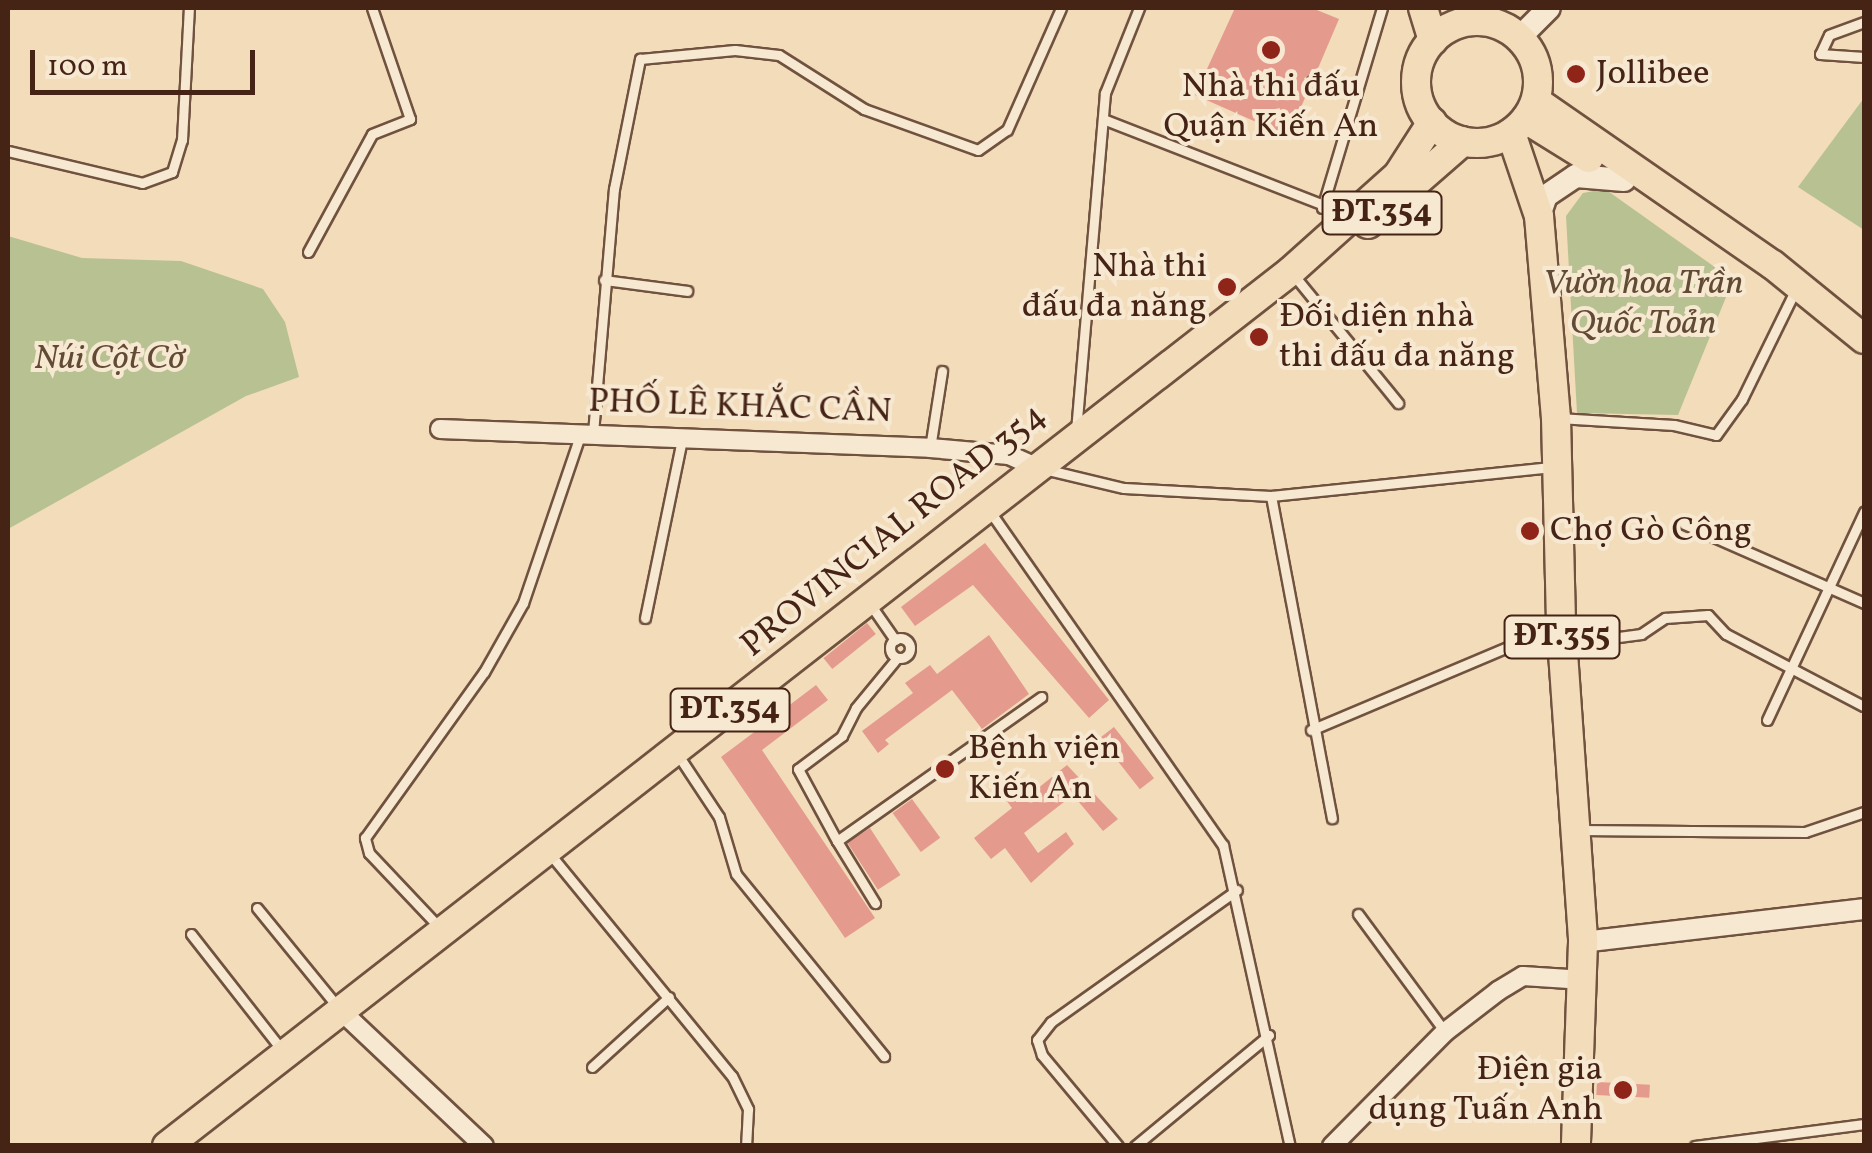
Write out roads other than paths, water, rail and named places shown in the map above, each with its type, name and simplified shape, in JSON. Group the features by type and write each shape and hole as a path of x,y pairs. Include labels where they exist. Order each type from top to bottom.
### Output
{"main road":[{"path":"1424,8 1433,40"},
{"path":"1519,38 1549,8"},
{"path":"1469,14 1498,24 1519,38 1536,67 1524,118 1488,142 1463,141 1432,122 1418,96 1416,76 1433,40 1469,14"},
{"path":"1524,118 1624,180 1763,278 1796,290"},
{"path":"1524,118 1773,265 1796,290 1864,339"},
{"name":"ĐT.355","path":"1524,118 1539,216 1556,418 1562,634 1584,942 1576,1146"},
{"name":"ĐT.354","path":"1290,271 1398,176 1432,122"},
{"name":"ĐT.354","path":"1290,271 1319,261 1420,184 1463,141"},
{"path":"1539,216 1546,196 1576,176 1624,180"},
{"name":"PROVINCIAL ROAD 354","path":"167,1146 338,1008 545,847 676,753 1076,434 1290,271"}],"street":[{"name":"PHỐ LÊ KHẮC CẦN","path":"440,429 930,448 1009,455 1036,466"},
{"path":"1584,942 1864,909"},
{"path":"1332,1146 1445,1032 1523,976 1584,980"},
{"path":"338,1008 484,1146"}],"lane":[{"path":"8,151 142,183 172,172 182,140 189,8"},
{"path":"308,252 372,134 410,120 406,91 372,8"},
{"path":"441,928 364,847 365,838 484,672 523,603 587,433 614,188 636,66 645,54 735,50 779,56 864,109 978,150 1007,130 1061,8"},
{"path":"1076,434 1105,93 1138,8"},
{"path":"1322,208 1382,8"},
{"path":"1864,22 1829,35 1820,54 1864,57"},
{"path":"1312,82 1357,90"},
{"path":"1103,119 1322,208 1351,215"},
{"path":"1290,271 1398,403"},
{"path":"604,280 687,292"},
{"path":"1556,418 1674,425 1716,435 1742,399 1796,290"},
{"path":"930,448 942,371"},
{"path":"645,618 682,438"},
{"path":"1036,466 1124,488 1271,496 1557,466"},
{"path":"1271,496 1311,730 1332,818"},
{"path":"986,506 1223,845 1270,1035 1290,1146"},
{"path":"1767,720 1864,512"},
{"path":"1684,524 1864,603"},
{"path":"869,602 895,640"},
{"path":"1311,730 1562,634 1640,634 1690,612 1708,615 1726,634 1862,706"},
{"path":"895,640 891,652 897,658"},
{"path":"875,903 798,769 842,736 856,708 897,658 910,649 907,641 895,640"},
{"path":"837,841 1042,697"},
{"path":"676,753 719,816 736,874 884,1056"},
{"path":"1575,830 1805,832 1864,812"},
{"path":"545,847 669,997 740,1091 752,1128 746,1146"},
{"path":"1118,1146 1042,1055 1038,1040 1118,972 1237,890"},
{"path":"257,908 338,1008"},
{"path":"1358,914 1445,1032"},
{"path":"191,934 284,1052"},
{"path":"592,1067 669,997"},
{"path":"1135,1146 1270,1035"},
{"path":"1695,1146 1864,1124"}],"place":[{"name":"Nhà thi đấu Quận Kiến An","path":"1271,50"},
{"name":"Jollibee","path":"1576,74"},
{"name":"Nhà thi đấu đa năng","path":"1227,287"},
{"name":"Đối diện nhà thi đấu đa năng","path":"1259,337"},
{"name":"Chợ Gò Công","path":"1530,531"},
{"name":"Bệnh viện Kiến An","path":"945,769"},
{"name":"Điện gia dụng Tuấn Anh","path":"1623,1090"}],"park label":[{"name":"Vườn hoa Trần Quốc Toản","path":"1643,304"},
{"name":"Núi Cột Cờ","path":"109,359"}]}
